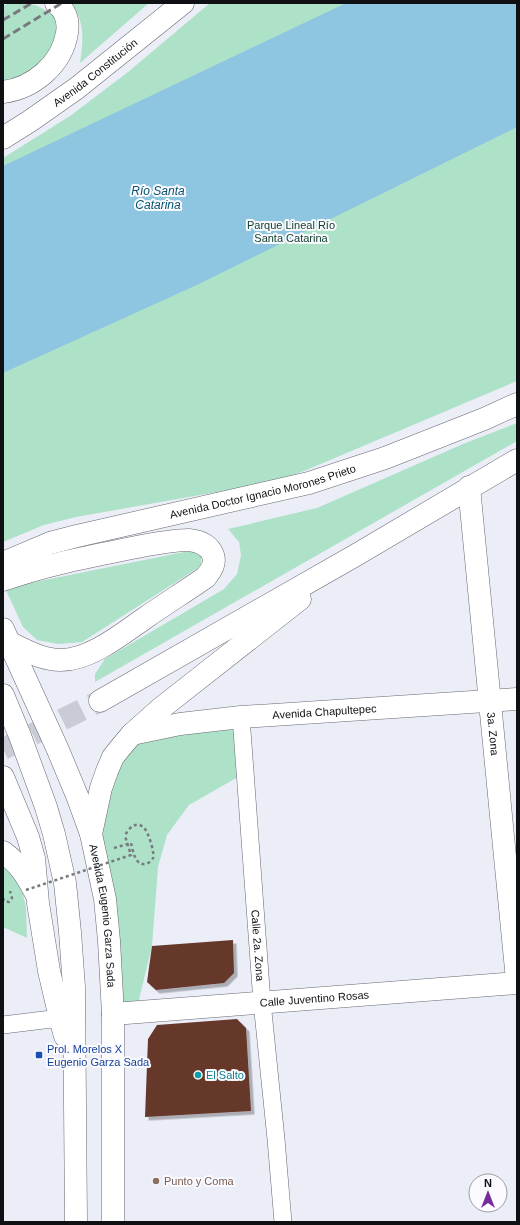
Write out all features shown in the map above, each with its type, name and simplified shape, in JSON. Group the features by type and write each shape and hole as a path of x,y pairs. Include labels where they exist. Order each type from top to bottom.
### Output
{"main road":[{"path":"3,92 24,86 41,76 53,66 62,52 68,26 66,15 56,3"},
{"name":"Avenida Constitución","path":"3,138 77,88 183,3"},
{"name":"Avenida Doctor Ignacio Morones Prieto","path":"3,563 50,543 309,483 385,458 484,419 517,404"},
{"path":"100,701 356,555 469,487 511,465"},
{"name":"3a. Zona","path":"469,487 517,982"},
{"path":"3,580 43,567 83,558 140,546 189,540 203,543 211,550 214,559 212,569 206,577 118,637 98,649 84,655 63,660 51,660 38,656 6,636"},
{"path":"91,834 101,788 107,771 113,757 132,734 160,709 356,555"},
{"name":"Avenida Eugenio Garza Sada","path":"6,636 58,750 78,798 91,834 105,899 113,1014 113,1222"},
{"path":"489,694 517,686"},
{"name":"Avenida Chapultepec","path":"132,734 180,724 241,717 489,694 517,699"},
{"path":"3,695 46,807 54,834 65,883 74,987 76,1222"},
{"path":"3,777 28,837 34,858 32,893"},
{"path":"3,852 25,872 32,893 65,1036 75,1051"},
{"name":"Calle Juventino Rosas","path":"113,1014 517,982"}],"street":[{"name":"Calle 2a. Zona","path":"241,717 262,1002 283,1222"},
{"path":"3,1025 60,1018"}],"path":[{"path":"32,893 131,855 125,836 127,830 132,826 142,826 146,829 154,853 150,862 145,864 140,863 136,859 131,843"}],"green space":[{"path":"9,3 29,4 45,10 56,19 57,32 53,46 41,62 21,78 3,84 3,6"},
{"path":"70,3 149,3 80,63 82,47 81,24 79,17"},
{"name":"Parque Lineal Río Santa Catarina","path":"210,3 517,3 517,381 282,479 251,486 76,517 44,525 3,542 3,158 70,116 128,72"},
{"path":"517,423 517,441 95,682 95,674 105,659 224,589 237,574 241,555 239,542 228,529 317,508 463,444"},
{"path":"194,550 201,556 201,566 82,642 58,644 37,640 23,627 5,588"},
{"path":"241,717 245,773 189,805 167,835 158,867 152,946 136,1012 113,1014 96,854 121,747"},
{"path":"3,860 21,885 26,908 27,938 3,927"}],"water":[{"name":"Río Santa Catarina","path":"346,3 517,3 517,127 199,284 3,373 3,166"}],"building":[{"path":"233,940 234,973 224,983 156,990 147,982 152,946"},
{"name":"El Salto","path":"237,1019 246,1028 251,1111 145,1117 148,1039 157,1025"}],"tunnel":[{"path":"3,749 100,701"}],"railway":[{"path":"3,20 32,3"},
{"path":"3,39 62,3"}],"place":[{"name":"Prol. Morelos X Eugenio Garza Sada","path":"39,1055"},
{"name":"El Salto","path":"198,1075"},
{"name":"Punto y Coma","path":"156,1181"}]}
